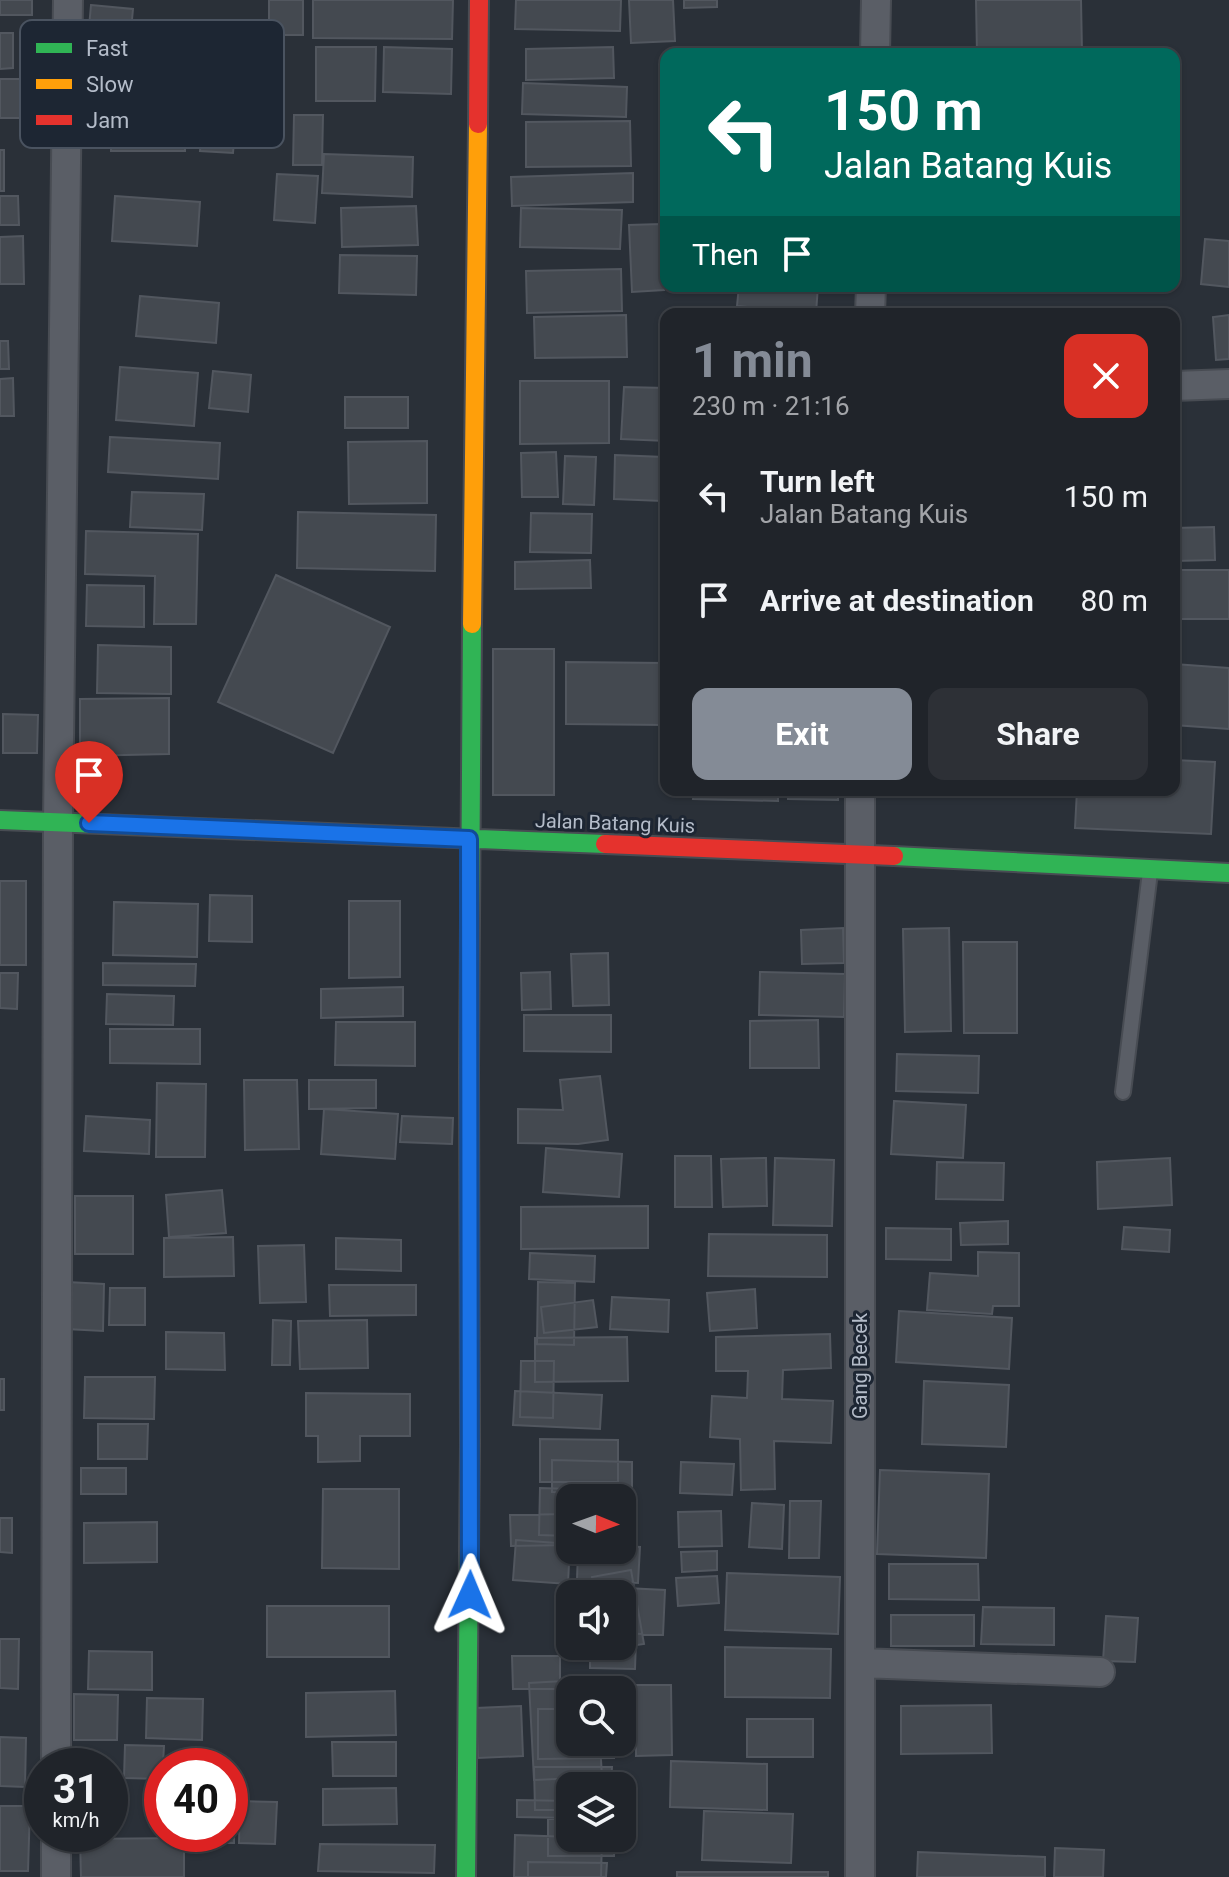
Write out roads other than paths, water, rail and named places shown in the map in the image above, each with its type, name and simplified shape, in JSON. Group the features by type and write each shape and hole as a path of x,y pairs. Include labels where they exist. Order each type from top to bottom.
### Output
{"street":[{"path":"68,0 68,20"},
{"path":"466,1877 470,1532 469,839 479,0"},
{"path":"875,48 876,0"},
{"path":"56,1748 58,822 66,148"},
{"path":"1180,386 1229,384"},
{"name":"Gang Becek","path":"860,796 860,1877"},
{"name":"Jalan Batang Kuis","path":"0,820 858,854 1150,872 1229,873"},
{"path":"861,1663 1100,1672"},
{"path":"56,1852 56,1877"}],"lane":[{"path":"1123,1092 1150,872"}]}
